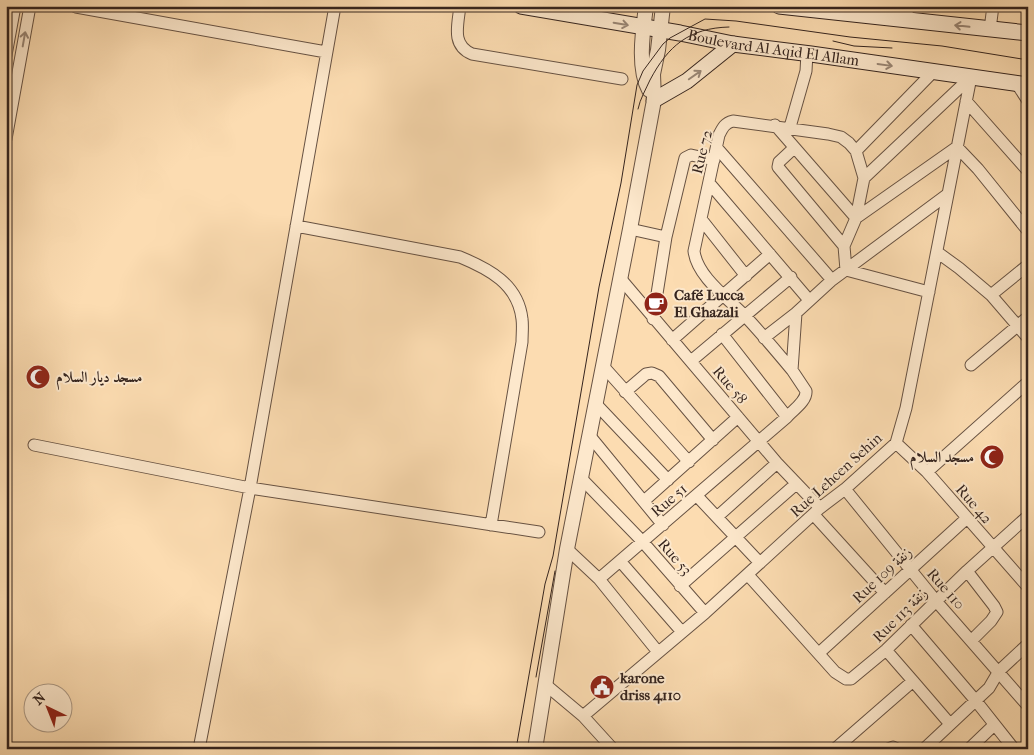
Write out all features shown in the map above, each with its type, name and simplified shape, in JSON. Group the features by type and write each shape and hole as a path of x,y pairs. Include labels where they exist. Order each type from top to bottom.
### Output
{"main road":[{"name":"Boulevard Al Aqid El Allam","path":"521,6 733,44 1022,85"},
{"path":"779,6 907,13 990,29 1028,33"},
{"path":"654,100 695,75 733,44"}],"street":[{"path":"6,55 10,18 15,6"},
{"path":"6,139 30,6"},
{"path":"199,749 250,488 335,6"},
{"path":"460,6 457,38 465,51 472,54 622,79"},
{"path":"646,6 643,28 643,71 647,87 654,100"},
{"path":"535,749 580,477 654,100 653,74 661,31 663,6"},
{"path":"990,29 993,6"},
{"path":"76,7 326,52"},
{"path":"10,18 27,21"},
{"path":"790,127 806,71 807,53"},
{"path":"846,270 844,246 856,218 864,178 856,151 933,72"},
{"path":"864,178 971,77"},
{"name":"Rue Lehcen Sehin","path":"583,716 705,613 896,443 906,408 971,77"},
{"path":"1022,85 1028,102"},
{"path":"966,101 1028,171"},
{"name":"Rue 72","path":"724,296 699,268 695,260 694,251 722,128 727,123 734,121 790,127 841,137 856,151"},
{"path":"775,125 856,218"},
{"path":"856,218 957,147 978,169 1028,231"},
{"path":"717,148 832,280"},
{"path":"794,148 779,162 778,167 844,246"},
{"path":"653,319 666,237 685,158 691,155 714,160"},
{"path":"710,184 809,300"},
{"path":"764,338 832,280 948,194"},
{"path":"701,219 746,276"},
{"path":"296,226 460,257 479,264 498,275 510,288 517,300 522,318 522,342 491,525"},
{"path":"630,229 666,237"},
{"path":"937,252 991,295 1028,338"},
{"path":"672,340 770,254"},
{"path":"991,295 1028,265"},
{"path":"846,270 929,292"},
{"path":"691,361 791,277"},
{"name":"Rue 58","path":"620,278 758,442 796,484 885,593"},
{"path":"724,296 745,316 792,370"},
{"path":"792,370 796,312"},
{"path":"971,365 1028,317"},
{"path":"722,334 787,417"},
{"path":"602,366 689,462"},
{"name":"Rue 51","path":"599,579 642,541 663,526 787,417 807,394 792,370"},
{"path":"625,392 646,374 652,373 659,376 714,440"},
{"path":"927,472 1028,382"},
{"path":"595,403 668,480"},
{"path":"644,501 738,418"},
{"name":"Rue 53","path":"589,435 663,526"},
{"name":"Rue 42","path":"896,443 927,472 993,548 1026,581"},
{"path":"34,445 250,488 539,532"},
{"path":"717,517 777,463"},
{"name":"Rue 53","path":"580,477 642,541 705,613"},
{"path":"680,586 796,484"},
{"name":"Rue 110","path":"845,489 910,570 1028,706"},
{"path":"697,496 760,563"},
{"name":"Rue 113 زنقة","path":"819,653 835,672 846,679 852,679 886,650 936,600 1028,516"},
{"name":"Rue 109 زنقة","path":"819,653 967,518"},
{"path":"567,549 599,579 658,652"},
{"path":"620,561 682,632"},
{"path":"967,571 994,606 996,612 991,621 972,640"},
{"path":"748,574 819,653"},
{"path":"911,625 1014,749"},
{"path":"924,749 989,688 999,671 1028,644"},
{"path":"886,650 950,724"},
{"path":"834,749 913,681"},
{"path":"546,685 583,716 613,749"},
{"path":"969,749 994,725"},
{"path":"888,749 893,747 897,749"}],"tram line":[{"path":"516,749 545,584 553,556 599,287 621,183 637,85 643,71 663,44 670,38 705,19 736,21 850,37 942,46 1028,60"},
{"path":"638,109 650,80 672,49 691,35 715,28 729,27"},
{"path":"833,41 854,46 892,48"},
{"path":"536,677 555,571"}],"place":[{"name":"Café Lucca El Ghazali","path":"656,304"},
{"name":"مسجد ديار السلام","path":"38,377"},
{"name":"مسجد السلام","path":"992,457"},
{"name":"karone driss 4110","path":"602,687"}]}
